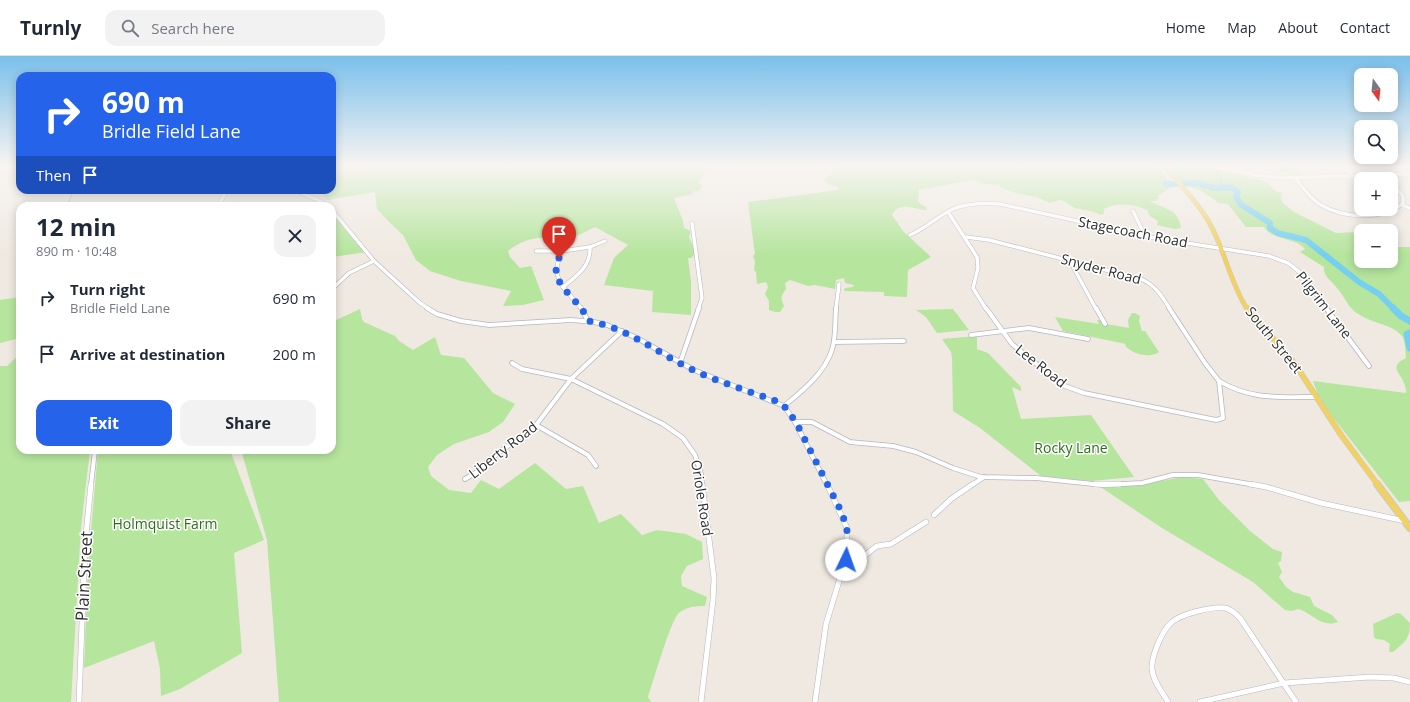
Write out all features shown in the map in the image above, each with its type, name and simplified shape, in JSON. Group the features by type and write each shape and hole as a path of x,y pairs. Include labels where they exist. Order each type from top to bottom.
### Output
{"main road":[{"name":"South Street","path":"1189,195 1203,213 1222,249 1232,281 1241,300 1256,320 1292,360 1341,435 1410,528"}],"street":[{"path":"305,195 319,202"},
{"path":"1310,195 1318,204 1339,213 1357,215 1393,211 1402,205 1402,195"},
{"name":"Stagecoach Road","path":"910,234 926,228 956,208 976,204 1000,204 1145,236 1222,249"},
{"path":"1402,205 1410,208"},
{"path":"1133,211 1145,236"},
{"name":"Lee Road","path":"948,212 974,250 978,262 973,288 1001,330 1017,349 1062,385 1091,394 1220,420 1223,418 1223,412 1219,381"},
{"path":"336,215 374,261 420,303 431,311 452,319 489,325 560,321 588,321 607,325 637,338 680,363 712,378 784,406 796,422 841,511 847,528 846,560 826,624 815,702"},
{"path":"680,363 702,298 692,223"},
{"name":"Snyder Road","path":"966,237 989,240 1110,270 1148,282 1158,290 1207,367 1219,381"},
{"path":"536,251 562,251 590,247 606,241"},
{"path":"564,287 583,271 591,254 590,247"},
{"name":"Pilgrim Lane","path":"1222,249 1269,256 1294,267 1302,274 1369,366"},
{"path":"562,251 555,265 556,278 580,306 588,321"},
{"path":"336,285 349,273 374,261"},
{"path":"1070,261 1105,324"},
{"path":"784,406 818,374 827,360 834,342 839,284"},
{"path":"971,335 1001,330 1029,328 1088,339"},
{"name":"Liberty Road","path":"465,479 477,472 493,457 536,425 571,379 622,331"},
{"path":"834,342 904,341"},
{"name":"Oriole Road","path":"512,363 522,369 571,379 670,428 688,443 698,461 701,474 714,578 713,600 701,702"},
{"path":"1219,381 1234,390 1258,397 1315,397"},
{"path":"796,422 812,422 850,442 893,446 916,452 971,475 984,477 1036,478 1103,485 1142,483 1173,475 1198,475 1266,487 1321,503 1405,521"},
{"path":"536,425 588,455 596,466"},
{"name":"Plain Street","path":"79,702 82,666 81,619 84,552 95,454"},
{"path":"934,515 951,499 984,477"},
{"path":"846,560 855,562 861,560 877,545 884,543 891,544 926,522"},
{"path":"1168,702 1153,676 1151,664 1154,654 1172,622 1188,615 1216,608 1227,609 1237,615 1296,702"},
{"path":"1200,702 1284,683 1370,677 1394,678 1410,682"}],"green space":[{"path":"323,195 356,195 327,200"},
{"path":"375,195 687,195 674,198 683,221 684,228 691,231 689,237 696,253 691,258 688,258 691,282 691,315 652,312 653,291 604,285 614,258 628,245 595,227 571,237 531,239 516,245 508,251 510,257 520,268 531,266 544,300 523,305 503,306 511,291 461,281 430,271 416,260 403,235 377,209"},
{"path":"799,195 919,195 918,202 926,207 927,210 903,207 895,210 892,215 903,231 931,257 908,270 907,297 884,296 884,292 845,291 845,288 853,287 854,285 845,283 844,278 836,280 835,289 815,285 808,286 790,280 785,283 786,289 782,297 784,306 780,312 775,312 769,310 769,301 765,294 768,287 766,282 757,284 756,272 754,270 755,261 753,256 755,254 748,202"},
{"path":"1027,195 1159,195 1158,196 1159,199 1156,199 1157,201 1150,201 1174,213 1177,216 1181,228 1175,229 1157,225 1158,221 1150,216 1147,210 1137,206 1114,205 1104,209 1104,213 1102,215 1073,207 1065,201 1060,200 1050,203 1036,197"},
{"path":"1208,195 1282,195 1283,203 1294,212 1336,233 1354,232 1354,268 1398,268 1398,247 1410,247 1410,501 1399,502 1329,412 1318,395 1313,381 1406,393 1403,381 1397,369 1400,362 1406,358 1403,337 1392,328 1365,318 1352,309 1326,275 1324,267 1300,252 1305,249 1301,245 1273,235 1264,227 1246,227 1228,204 1219,203"},
{"path":"338,219 353,239 367,252 336,256 336,220"},
{"path":"16,298 16,339 0,343 0,300"},
{"path":"360,309 364,322 395,336 399,341 413,350 435,337 441,355 464,358 493,393 515,404 503,422 489,432 454,444 437,455 428,467 431,476 449,490 471,493 481,480 499,489 535,463 566,489 583,486 599,523 621,514 642,535 657,530 686,534 702,542 703,559 687,566 681,576 682,586 707,597 705,606 688,608 679,613 676,618 671,627 648,697 651,702 279,702 267,540 242,454 336,454 336,320"},
{"path":"953,309 969,330 937,333 926,317 916,310"},
{"path":"1132,313 1140,316 1139,321 1142,331 1145,331 1159,352 1151,355 1136,353 1128,348 1125,345 1126,344 1063,331 1055,317 1099,324 1097,320 1104,320 1106,324 1129,328 1128,320"},
{"name":"Rocky Lane","path":"977,336 977,349 988,353 1021,387 1021,391 1012,387 1021,419 1091,415 1134,477 1091,481 1041,476 980,428 953,411 952,358 951,352 942,339"},
{"path":"16,358 16,454 90,454 81,527 71,702 0,702 0,366 7,366"},
{"name":"Holmquist Farm","path":"98,454 232,454 264,540 234,553 242,653 180,689 161,696 160,669 154,641 84,668 88,566"},
{"path":"1182,477 1203,479 1219,500 1250,531 1273,549 1282,552 1281,561 1278,563 1282,572 1279,577 1286,587 1293,592 1310,597 1314,606 1332,615 1338,622 1323,622 1299,609 1291,611 1285,610 1253,582 1162,528 1102,488 1146,484"},
{"path":"1397,613 1401,614 1410,623 1409,633 1404,643 1393,652 1390,652 1390,644 1384,640 1376,639 1374,637 1373,624"}],"waterway":[{"path":"69,202 72,195"},
{"path":"1236,195 1240,204 1270,223 1270,228 1278,233 1306,240 1359,282 1379,294 1401,316 1410,321"},
{"path":"1410,333 1407,334 1410,348"}],"route":[{"path":"559,258 555,265 556,278 580,306 588,321 618,329 694,370 776,401 787,409 796,422 841,511 847,528 846,560"}]}
